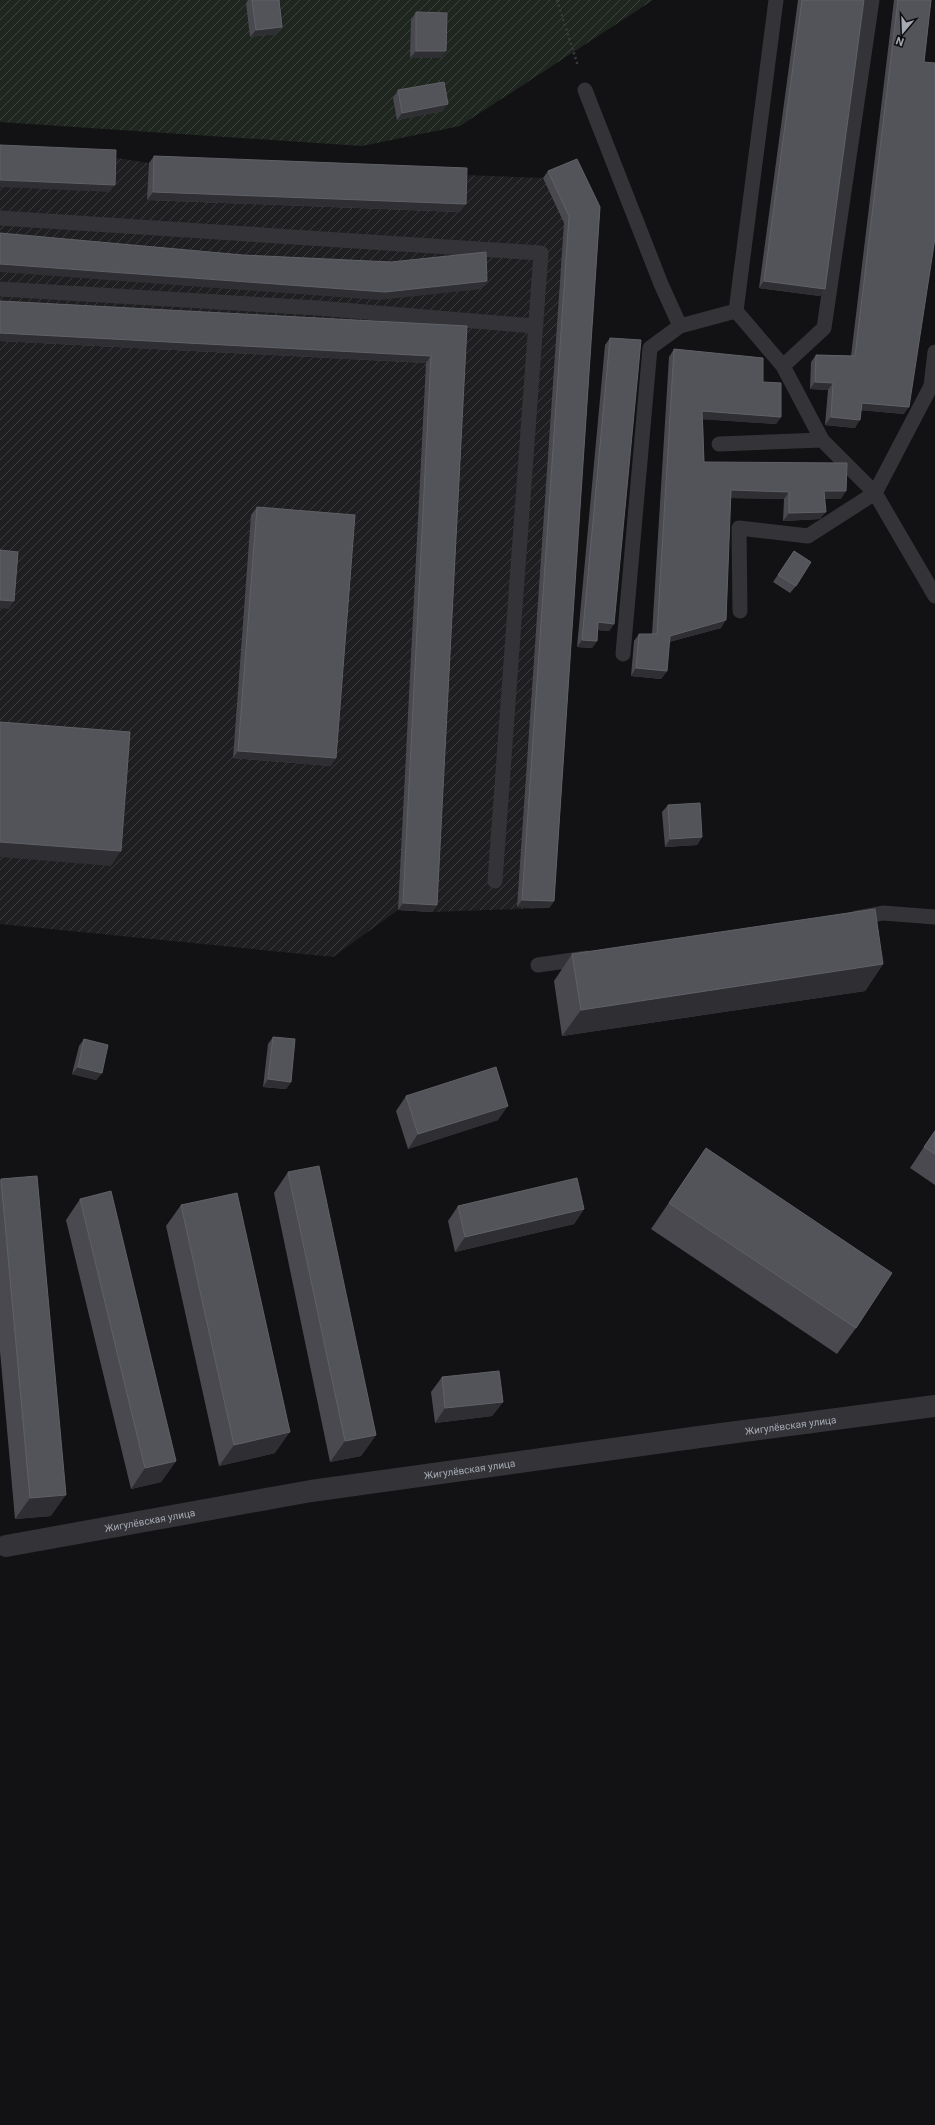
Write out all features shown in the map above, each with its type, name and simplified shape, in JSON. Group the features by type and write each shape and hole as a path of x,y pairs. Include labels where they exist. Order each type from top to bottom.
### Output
{"street":[{"name":"Жигулёвская улица","path":"6,1546 311,1491 730,1432 935,1406"}],"lane":[{"path":"776,0 736,312 783,366 822,440 875,493 935,596"},
{"path":"783,366 824,328 872,0"},
{"path":"585,90 661,284 680,326"},
{"path":"0,218 541,253 534,326 495,881"},
{"path":"0,289 318,308 534,326"},
{"path":"623,654 650,348 680,326 736,312"},
{"path":"740,611 739,528 808,536 875,493 931,386 935,352"},
{"path":"718,444 822,440"},
{"path":"844,919 883,913 935,917"},
{"path":"538,965 601,956"}],"path":[{"path":"557,0 585,90"}],"shaded area":[{"path":"0,0 653,0 460,126 362,146 0,122"},
{"path":"0,152 111,157 149,163 543,178 571,167 552,867 549,908 432,912 398,910 333,957 0,924"}],"building":[{"path":"252,0 279,0 282,27 256,30"},
{"path":"802,0 864,0 825,289 764,281"},
{"path":"898,0 931,0 924,62 935,63 935,238 909,407 862,403 860,420 831,417 833,383 815,382 816,355 855,356"},
{"path":"416,12 447,13 446,51 416,51"},
{"path":"444,82 448,104 402,113 398,90"},
{"path":"0,145 116,150 115,185 0,180"},
{"path":"154,156 467,168 466,204 153,192"},
{"path":"577,159 600,207 554,901 522,900 569,216 548,171"},
{"path":"0,233 243,255 391,262 486,252 487,281 385,292 0,264"},
{"path":"0,301 467,326 437,905 403,903 431,356 0,333"},
{"path":"610,338 641,340 614,624 598,622 597,641 582,640"},
{"path":"674,349 763,358 763,382 781,383 781,417 702,411 704,462 847,463 846,491 824,491 826,512 789,513 789,492 731,490 726,620 670,636 667,671 636,668 639,634 657,634"},
{"path":"257,507 355,515 336,758 238,751"},
{"path":"0,550 18,552 14,601 0,600"},
{"path":"794,551 811,562 796,586 778,575"},
{"path":"0,722 130,732 121,851 0,842"},
{"path":"700,803 702,837 670,839 668,805"},
{"path":"875,909 883,964 581,1010 572,954"},
{"path":"273,1037 295,1039 291,1082 268,1079"},
{"path":"84,1039 108,1045 102,1073 78,1067"},
{"path":"496,1067 508,1106 418,1134 406,1096"},
{"path":"935,1131 935,1154 924,1147"},
{"path":"706,1148 892,1273 856,1328 669,1203"},
{"path":"319,1166 376,1435 345,1441 288,1172"},
{"path":"37,1176 66,1495 30,1498 1,1179"},
{"path":"577,1178 584,1209 465,1237 458,1206"},
{"path":"111,1191 176,1461 145,1468 80,1199"},
{"path":"237,1193 290,1432 234,1445 181,1205"},
{"path":"499,1371 503,1402 445,1408 442,1377"}]}
